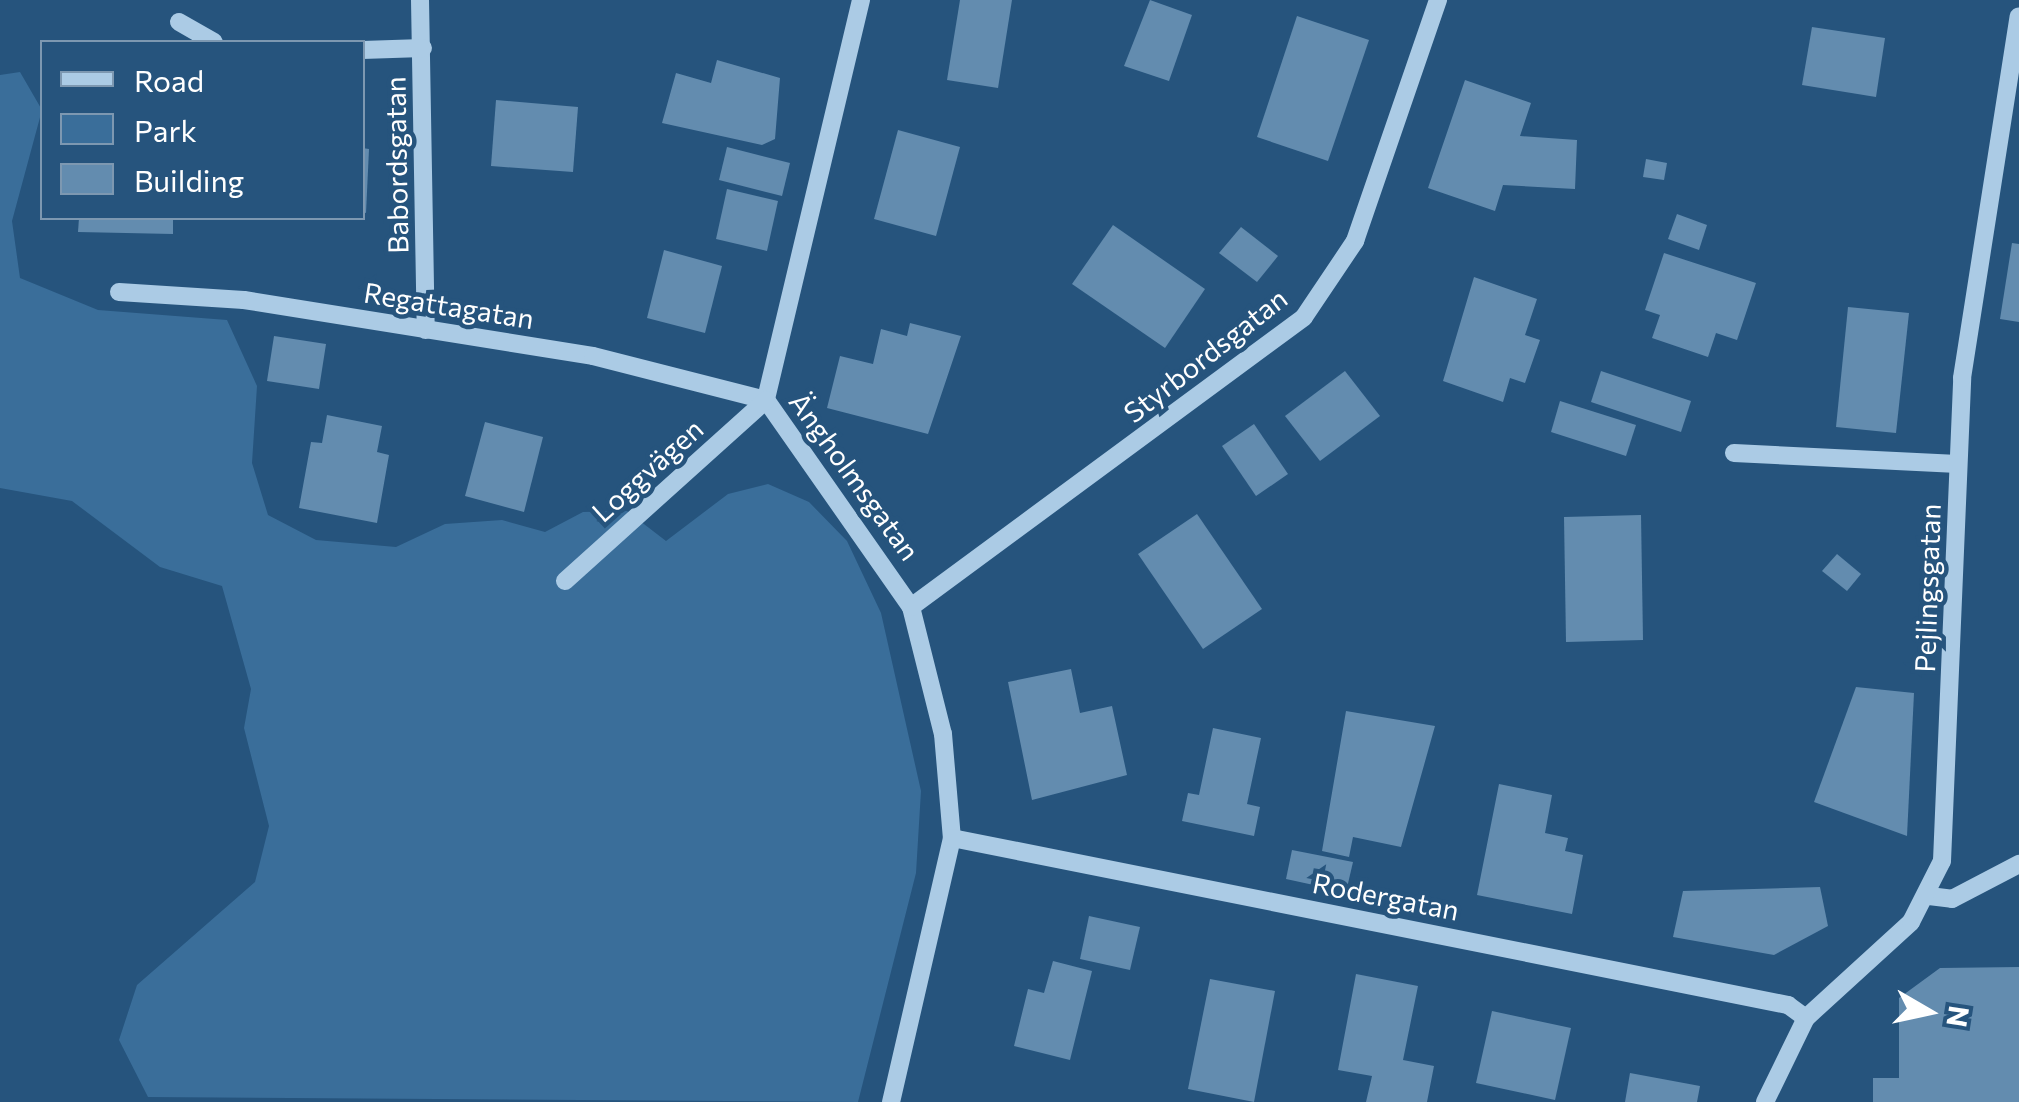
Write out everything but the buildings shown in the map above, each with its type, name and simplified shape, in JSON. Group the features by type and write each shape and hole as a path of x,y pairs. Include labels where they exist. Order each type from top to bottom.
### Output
{"street":[{"name":"Babordsgatan","path":"420,0 426,330"},
{"name":"Ängholmsgatan","path":"861,0 766,400 911,607 943,734 952,838 891,1102"},
{"name":"Styrbordsgatan","path":"911,607 1304,317 1355,241 1438,0"},
{"name":"Pejlingsgatan","path":"1765,1102 1806,1018 1929,896 1942,861 1958,464 1971,289 2019,16"},
{"path":"178,22 210,40"},
{"path":"365,50 423,48"},
{"name":"Regattagatan","path":"120,292 426,330 593,356 766,400"},
{"name":"Loggvägen","path":"565,581 766,400"},
{"path":"1734,453 1958,464"},
{"name":"Rodergatan","path":"952,838 1788,1006 1806,1018"},
{"path":"1929,896 1952,899 2019,864"}],"green space":[{"path":"20,72 40,107 12,221 20,278 98,310 227,320 257,386 252,463 268,515 316,540 396,547 445,524 502,520 545,532 583,512 627,511 666,541 728,494 768,484 809,502 847,541 881,613 921,791 916,873 858,1102 148,1097 119,1040 137,985 255,882 269,826 244,728 251,689 222,586 160,567 72,501 0,488 0,75"}]}
